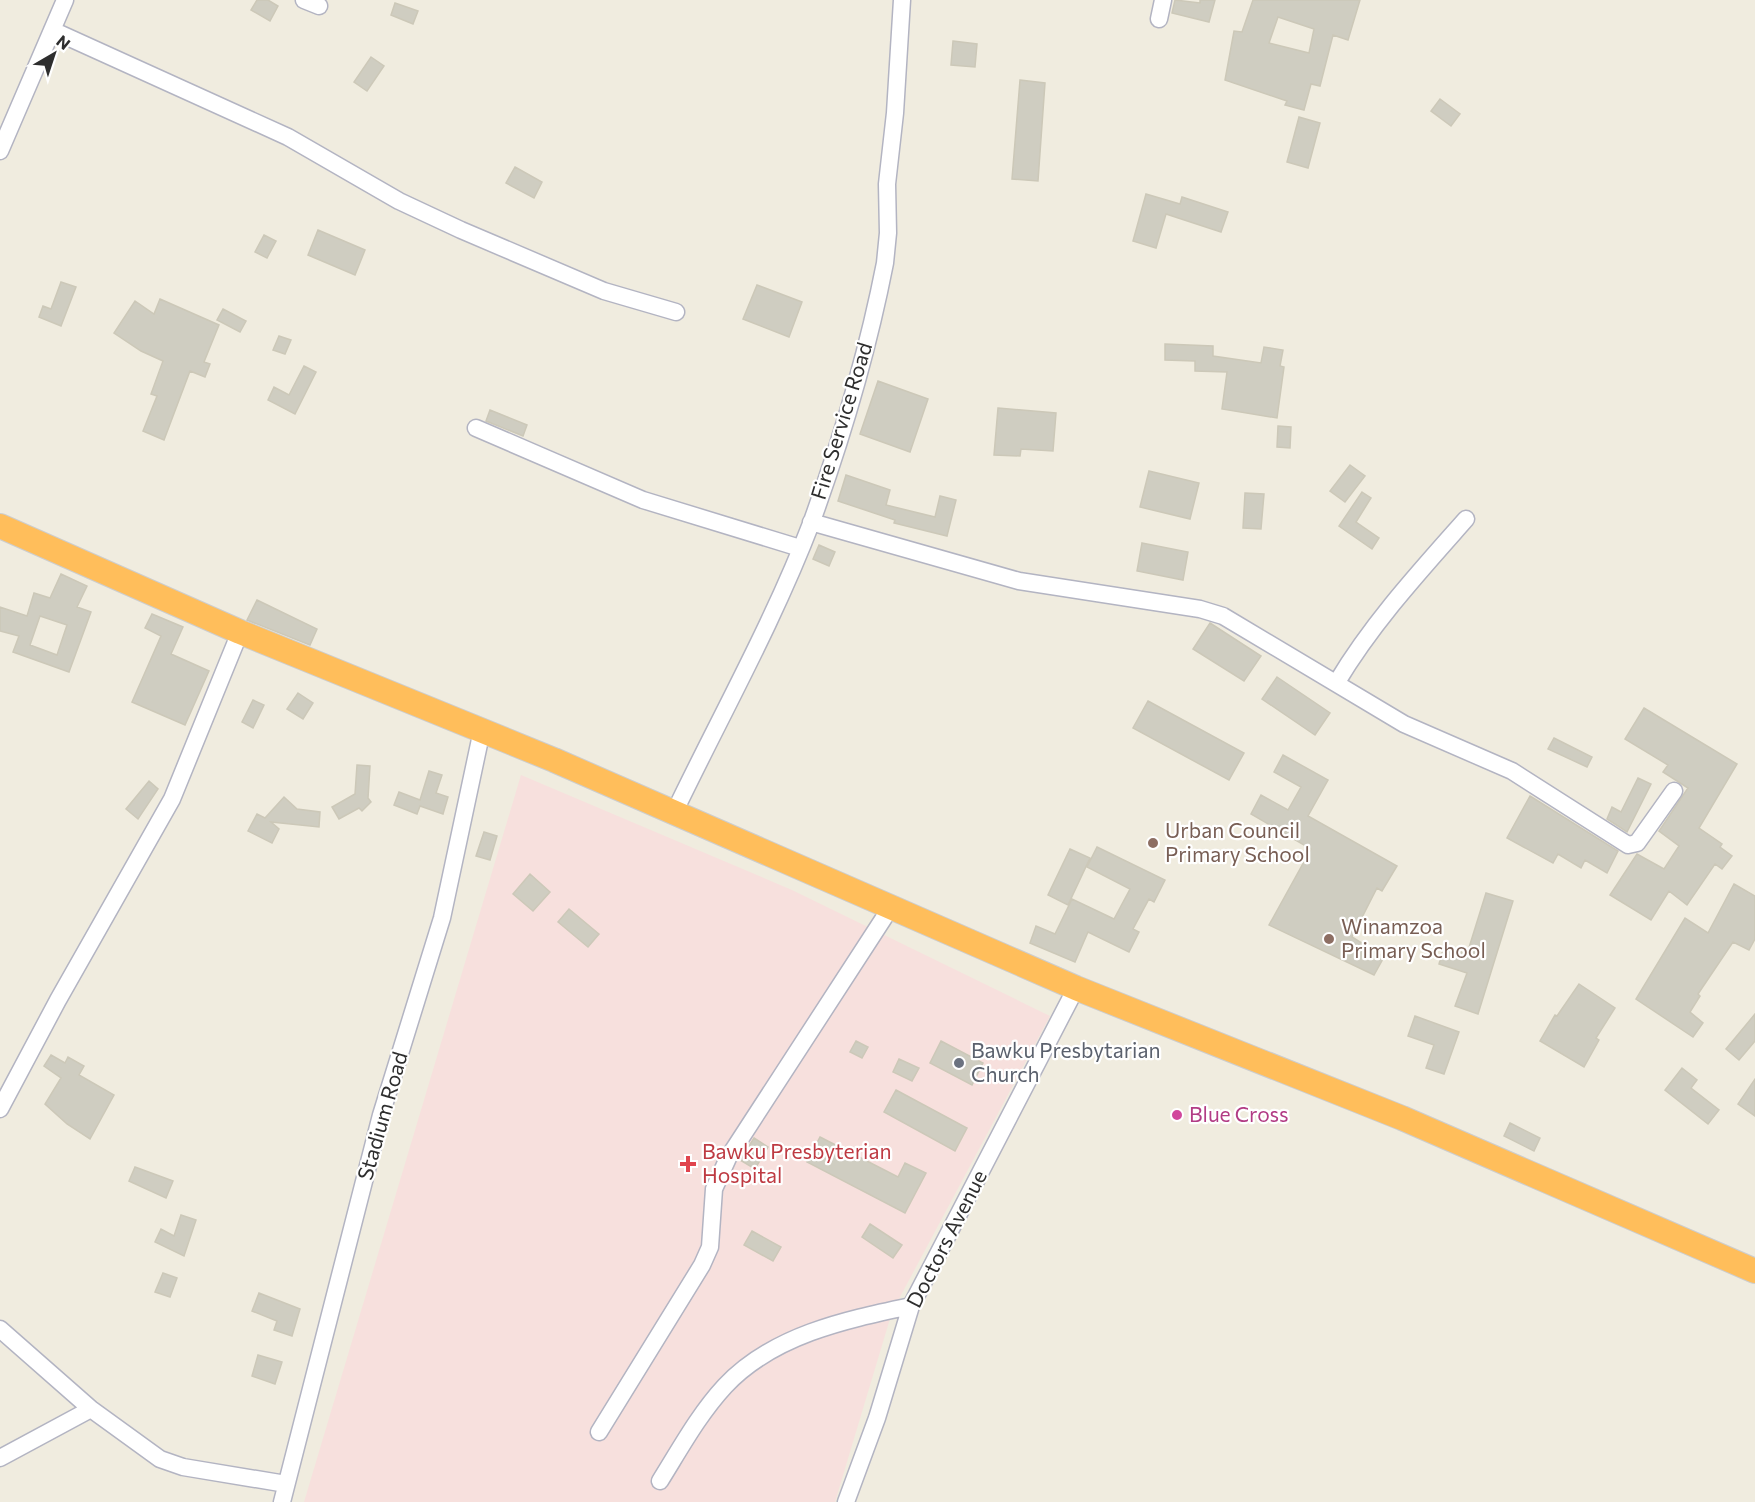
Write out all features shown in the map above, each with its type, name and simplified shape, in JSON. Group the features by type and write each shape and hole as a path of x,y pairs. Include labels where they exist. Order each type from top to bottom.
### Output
{"highway":[{"path":"0,526 240,632 482,730 1076,988 1402,1118 1755,1271"}],"street":[{"path":"0,151 65,0"},
{"name":"Fire Service Road","path":"674,813 771,616 811,522 837,445 885,263 888,233 887,184 896,113 902,0"},
{"path":"1159,19 1163,0"},
{"path":"52,30 288,137 399,201 461,230 604,291 676,312"},
{"path":"476,428 643,500 800,548"},
{"path":"1337,682 1360,644 1397,597 1466,519"},
{"path":"811,522 1018,581 1213,612 1337,682 1413,729 1512,771 1628,845 1637,843 1674,791"},
{"path":"0,1109 172,800 240,632"},
{"name":"Stadium Road","path":"282,1502 381,1115 442,918 482,730"},
{"path":"599,1432 702,1265 710,1247 714,1189 728,1158 891,907"},
{"name":"Doctors Avenue","path":"846,1502 877,1418 911,1306 1076,988"},
{"path":"660,1481 699,1419 725,1386 753,1361 802,1336 840,1321 911,1306"},
{"path":"0,1329 91,1409 159,1459 183,1467 286,1484"},
{"path":"0,1458 91,1409"}],"shaded area":[{"name":"Bawku Presbyterian Hospital","path":"521,775 792,890 1050,1016 892,1312 835,1502 304,1502"}],"building":[{"path":"257,0 268,0 278,6 270,21 251,10"},
{"path":"1175,0 1200,3 1200,0 1215,0 1209,22 1172,13"},
{"path":"1253,0 1360,0 1348,40 1333,35 1320,86 1311,84 1304,110 1285,105 1287,101 1225,80 1234,31 1242,32","holes":["1278,17 1314,29 1309,53 1269,43"]},
{"path":"395,3 418,11 413,24 391,15"},
{"path":"953,41 977,44 975,67 951,65"},
{"path":"371,57 384,66 367,91 354,82"},
{"path":"1020,80 1045,83 1038,181 1012,179"},
{"path":"1440,99 1460,114 1451,126 1431,111"},
{"path":"1299,117 1320,123 1308,168 1287,162"},
{"path":"515,167 542,182 534,198 506,183"},
{"path":"1146,194 1180,204 1182,197 1228,212 1221,232 1166,214 1156,248 1133,241"},
{"path":"318,230 365,250 355,275 308,255"},
{"path":"264,235 276,241 267,258 255,252"},
{"path":"61,282 76,287 61,326 39,317 43,306 51,309"},
{"path":"757,285 802,302 789,337 743,319"},
{"path":"160,299 219,325 204,362 210,364 205,377 190,371 164,440 143,431 157,396 151,394 163,361 141,351 114,333 135,301 154,314"},
{"path":"223,309 246,321 240,332 217,320"},
{"path":"279,336 291,340 285,354 273,350"},
{"path":"1165,344 1213,346 1213,356 1261,363 1264,347 1283,350 1280,366 1284,367 1277,418 1222,409 1227,372 1195,371 1195,361 1165,360"},
{"path":"304,366 316,372 295,414 268,400 274,387 289,395"},
{"path":"878,381 928,399 910,452 860,434"},
{"path":"998,408 1056,413 1053,451 1021,449 1020,456 994,455"},
{"path":"490,410 527,425 523,436 486,421"},
{"path":"1278,426 1291,427 1290,448 1277,447"},
{"path":"1350,465 1365,476 1345,502 1330,491"},
{"path":"1149,471 1199,483 1190,519 1140,507"},
{"path":"846,475 890,490 886,505 935,517 940,496 956,500 947,536 894,523 895,520 838,501"},
{"path":"1362,492 1371,498 1356,522 1379,538 1372,549 1339,526"},
{"path":"1245,493 1264,494 1261,529 1243,528"},
{"path":"1142,543 1188,552 1183,580 1137,571"},
{"path":"819,545 835,552 829,566 813,559"},
{"path":"61,574 87,586 77,607 91,612 69,672 13,652 19,636 0,631 0,607 27,616 34,593 50,598","holes":["40,616 67,625 57,655 30,645"]},
{"path":"257,600 317,629 310,645 247,620"},
{"path":"152,614 183,627 171,654 209,671 185,725 132,702 161,636 145,628"},
{"path":"1210,623 1261,656 1244,681 1193,649"},
{"path":"1277,677 1330,713 1315,735 1262,699"},
{"path":"298,693 313,703 303,719 287,709"},
{"path":"253,700 264,705 253,728 242,722"},
{"path":"1148,701 1244,753 1229,780 1133,728"},
{"path":"1644,708 1737,764 1699,828 1722,844 1720,847 1732,856 1722,869 1715,864 1687,905 1669,891 1651,920 1610,895 1637,854 1664,869 1679,846 1659,831 1688,788 1663,772 1668,765 1625,739"},
{"path":"1554,738 1592,757 1587,767 1548,749"},
{"path":"1283,755 1328,780 1308,816 1397,866 1382,891 1377,888 1352,937 1384,957 1374,975 1269,925 1311,849 1251,814 1261,795 1288,810 1301,787 1274,772"},
{"path":"357,765 370,766 368,798 371,802 362,811 359,808 339,819 332,807 355,794"},
{"path":"429,771 442,775 436,793 448,797 443,814 420,806 417,814 394,805 399,792 420,800"},
{"path":"1638,778 1651,784 1627,832 1607,819 1612,807 1621,812"},
{"path":"149,781 158,789 138,819 126,809"},
{"path":"1530,796 1618,851 1607,873 1585,860 1581,868 1558,854 1553,863 1507,838"},
{"path":"284,797 297,809 320,812 319,827 271,822 279,829 272,843 248,831 257,814 265,818"},
{"path":"484,832 497,836 490,860 476,856"},
{"path":"1097,847 1165,880 1154,902 1149,899 1133,929 1139,932 1129,952 1088,932 1075,962 1030,943 1036,926 1055,934 1072,899 1114,919 1130,889 1087,867"},
{"path":"1070,849 1090,858 1068,905 1048,895"},
{"path":"530,874 550,892 533,911 513,894"},
{"path":"1734,884 1755,896 1755,939 1749,950 1733,942 1698,994 1700,996 1690,1012 1703,1023 1693,1037 1636,999 1685,918 1708,933"},
{"path":"1486,893 1513,901 1478,1014 1455,1006 1467,973 1439,964 1444,946 1467,954"},
{"path":"569,909 599,934 588,947 558,922"},
{"path":"1579,984 1615,1008 1596,1038 1599,1040 1584,1067 1540,1041 1555,1015 1557,1016"},
{"path":"1755,1014 1755,1041 1739,1060 1726,1049"},
{"path":"1415,1016 1459,1032 1444,1074 1426,1068 1434,1045 1408,1036"},
{"path":"856,1041 868,1047 862,1058 850,1052"},
{"path":"941,1041 983,1063 972,1085 930,1063"},
{"path":"51,1055 65,1063 68,1057 84,1066 79,1075 114,1095 90,1139 67,1124 45,1104 61,1078 44,1066"},
{"path":"899,1059 919,1068 912,1081 893,1072"},
{"path":"1682,1068 1697,1080 1691,1088 1719,1110 1708,1124 1665,1090"},
{"path":"1755,1079 1755,1116 1738,1104"},
{"path":"896,1090 967,1128 955,1151 884,1112"},
{"path":"1510,1123 1540,1138 1534,1151 1504,1136"},
{"path":"820,1137 898,1177 905,1163 926,1173 905,1213 807,1162"},
{"path":"754,1138 768,1147 755,1169 740,1160"},
{"path":"135,1167 173,1181 166,1198 129,1181"},
{"path":"181,1215 196,1220 184,1256 155,1242 161,1229 174,1236"},
{"path":"870,1224 902,1245 893,1258 862,1237"},
{"path":"752,1231 781,1247 773,1261 744,1245"},
{"path":"163,1273 177,1278 170,1297 155,1292"},
{"path":"259,1293 300,1309 292,1336 274,1330 277,1321 252,1311"},
{"path":"258,1355 282,1362 275,1384 252,1376"}],"place":[{"name":"Urban Council Primary School","path":"1153,843"},
{"name":"Winamzoa Primary School","path":"1329,939"},
{"name":"Bawku Presbytarian Church","path":"959,1063"},
{"name":"Blue Cross","path":"1177,1115"},
{"name":"Bawku Presbyterian Hospital","path":"688,1164"}]}
